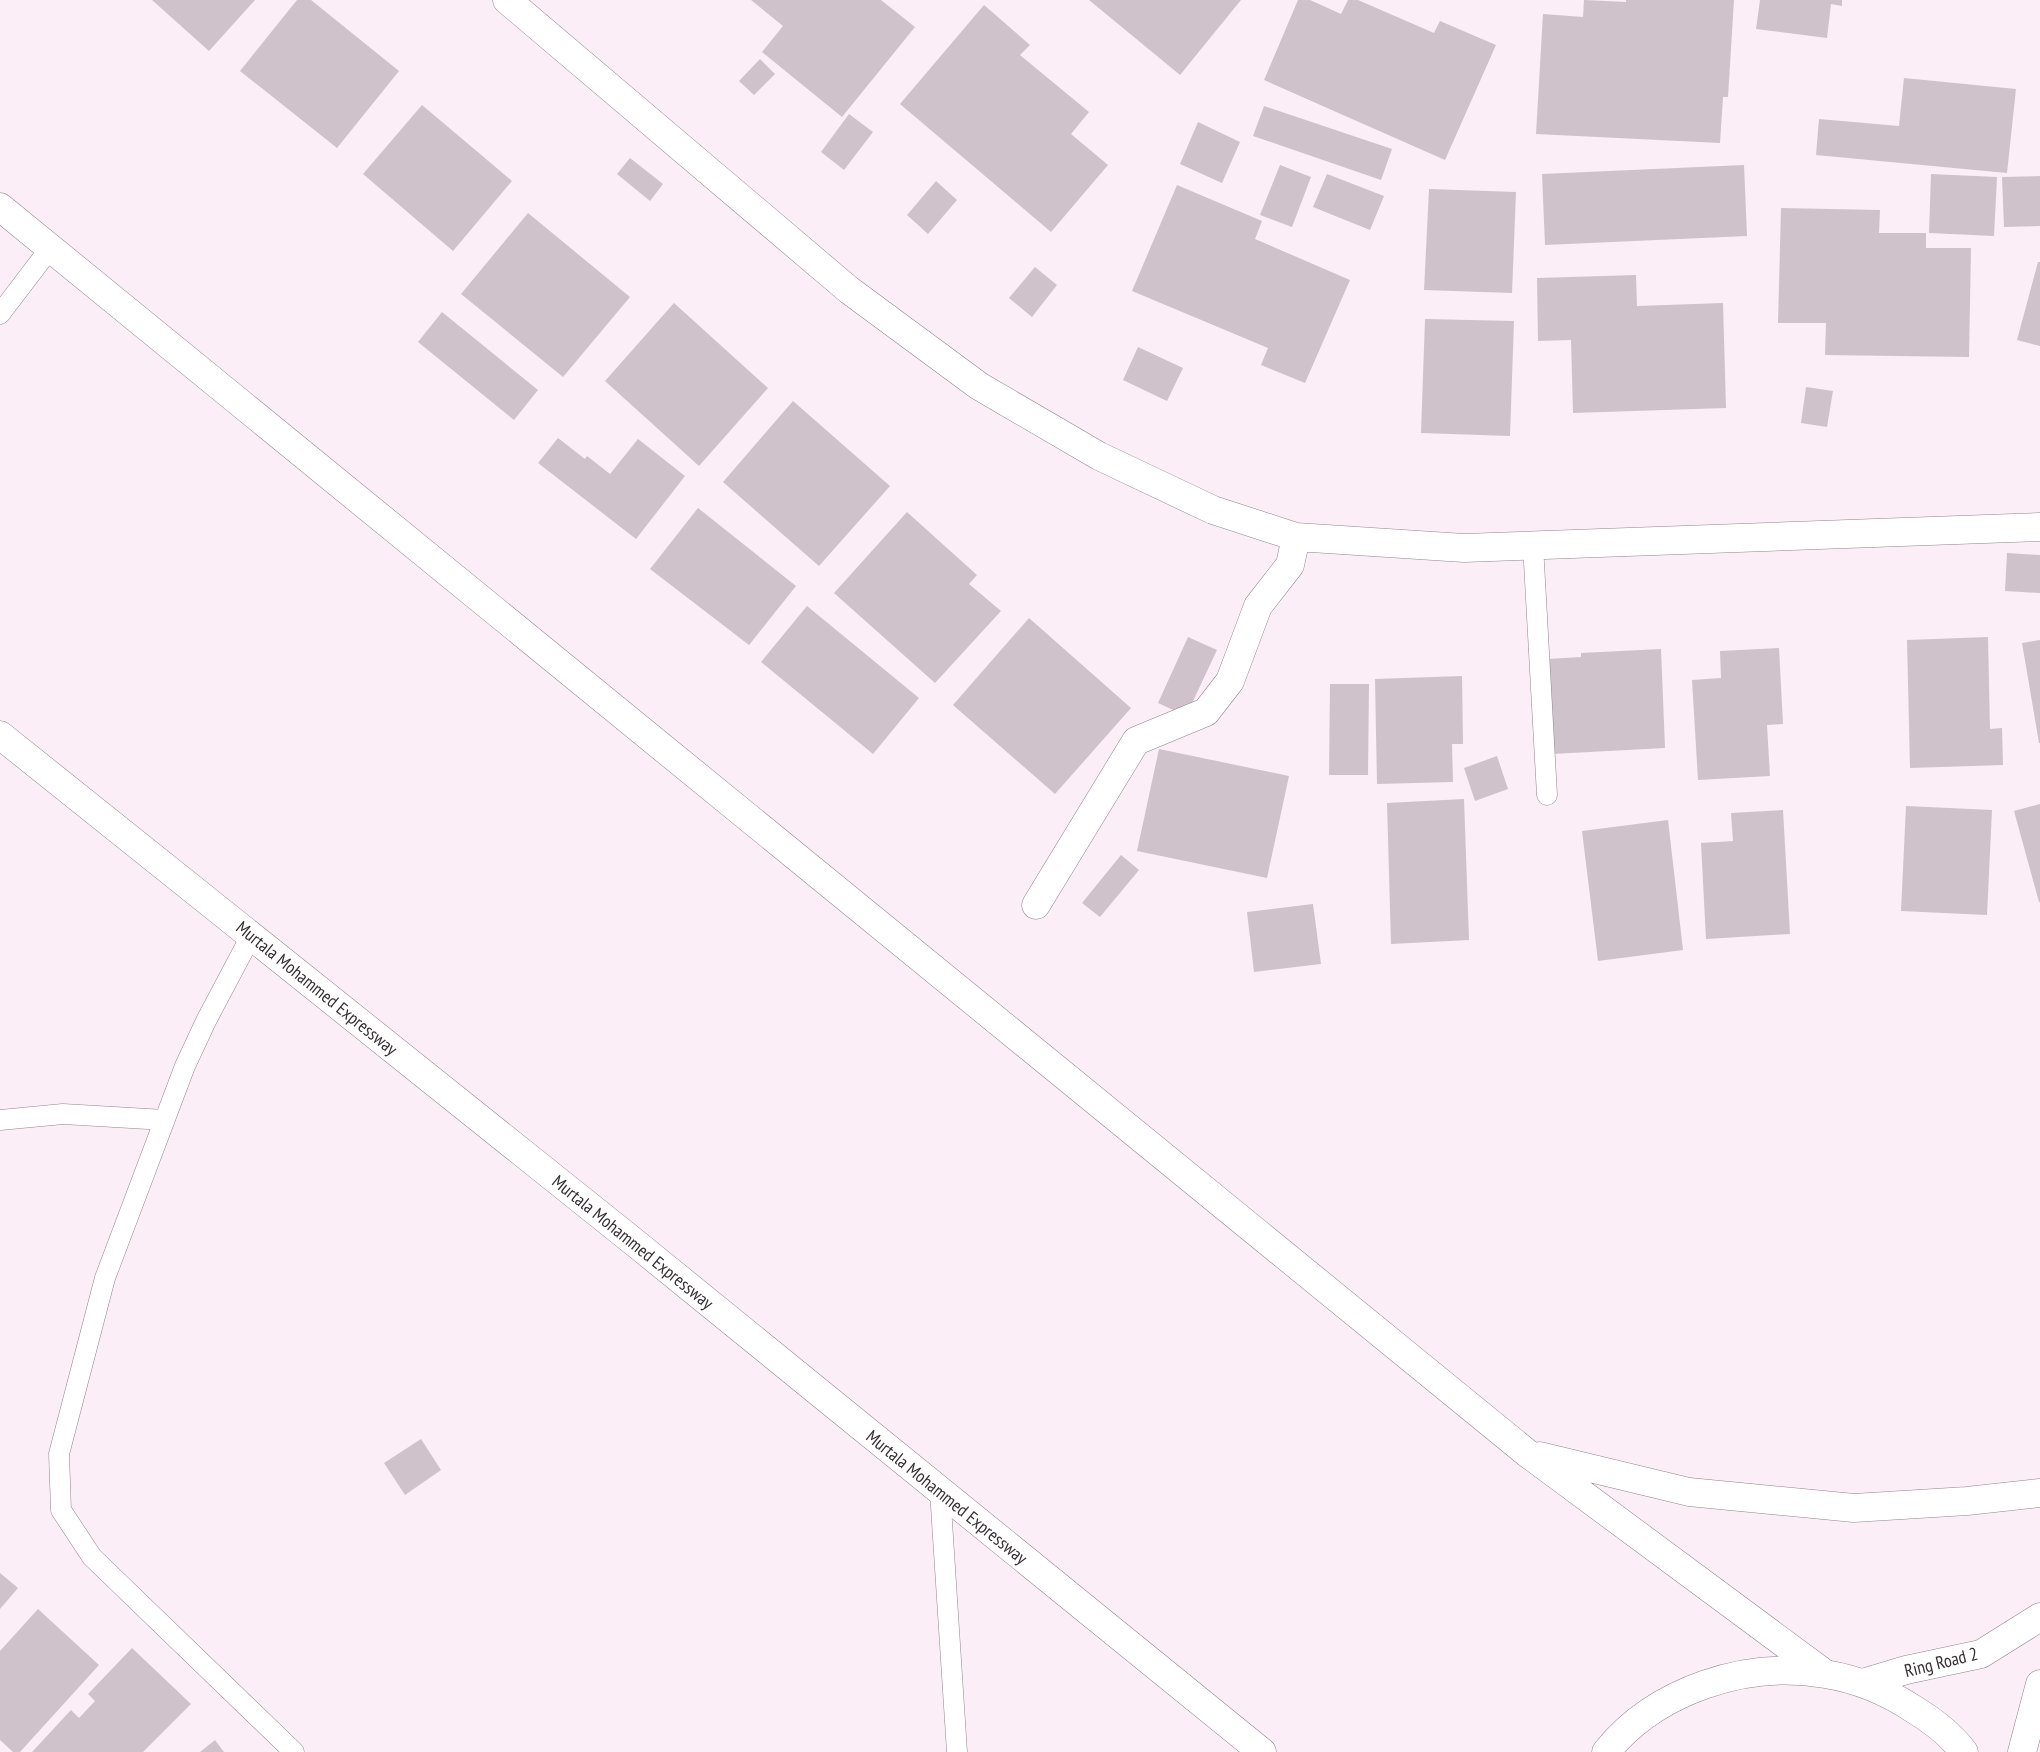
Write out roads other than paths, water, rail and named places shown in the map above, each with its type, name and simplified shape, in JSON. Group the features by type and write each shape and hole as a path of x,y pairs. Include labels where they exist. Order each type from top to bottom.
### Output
{"main road":[{"path":"507,0 849,290 979,386 1099,456 1213,510 1296,537 1464,548 2040,527"},
{"path":"0,207 1527,1453 1824,1673"},
{"path":"1036,904 1136,741 1206,712 1230,681 1258,606 1290,565 1296,537"},
{"name":"Murtala Mohammed Expressway","path":"0,735 641,1248 1262,1752"},
{"path":"1527,1453 1689,1492 1854,1508 1967,1501 2040,1493"},
{"name":"Ring Road 2","path":"1863,1683 1906,1670 1981,1654 2040,1617"},
{"path":"1606,1752 1638,1721 1671,1699 1707,1684 1746,1674 1785,1671 1824,1673 1863,1683 1898,1699 1931,1720 1964,1752"},
{"path":"2022,1752 2040,1684"}],"lane":[{"path":"0,314 51,247"},
{"path":"1533,545 1547,795"},
{"path":"251,936 206,1020 165,1120 103,1287 59,1454 61,1510 92,1557 294,1752"},
{"path":"0,1120 63,1114 165,1120"},
{"path":"940,1491 957,1752"}]}
